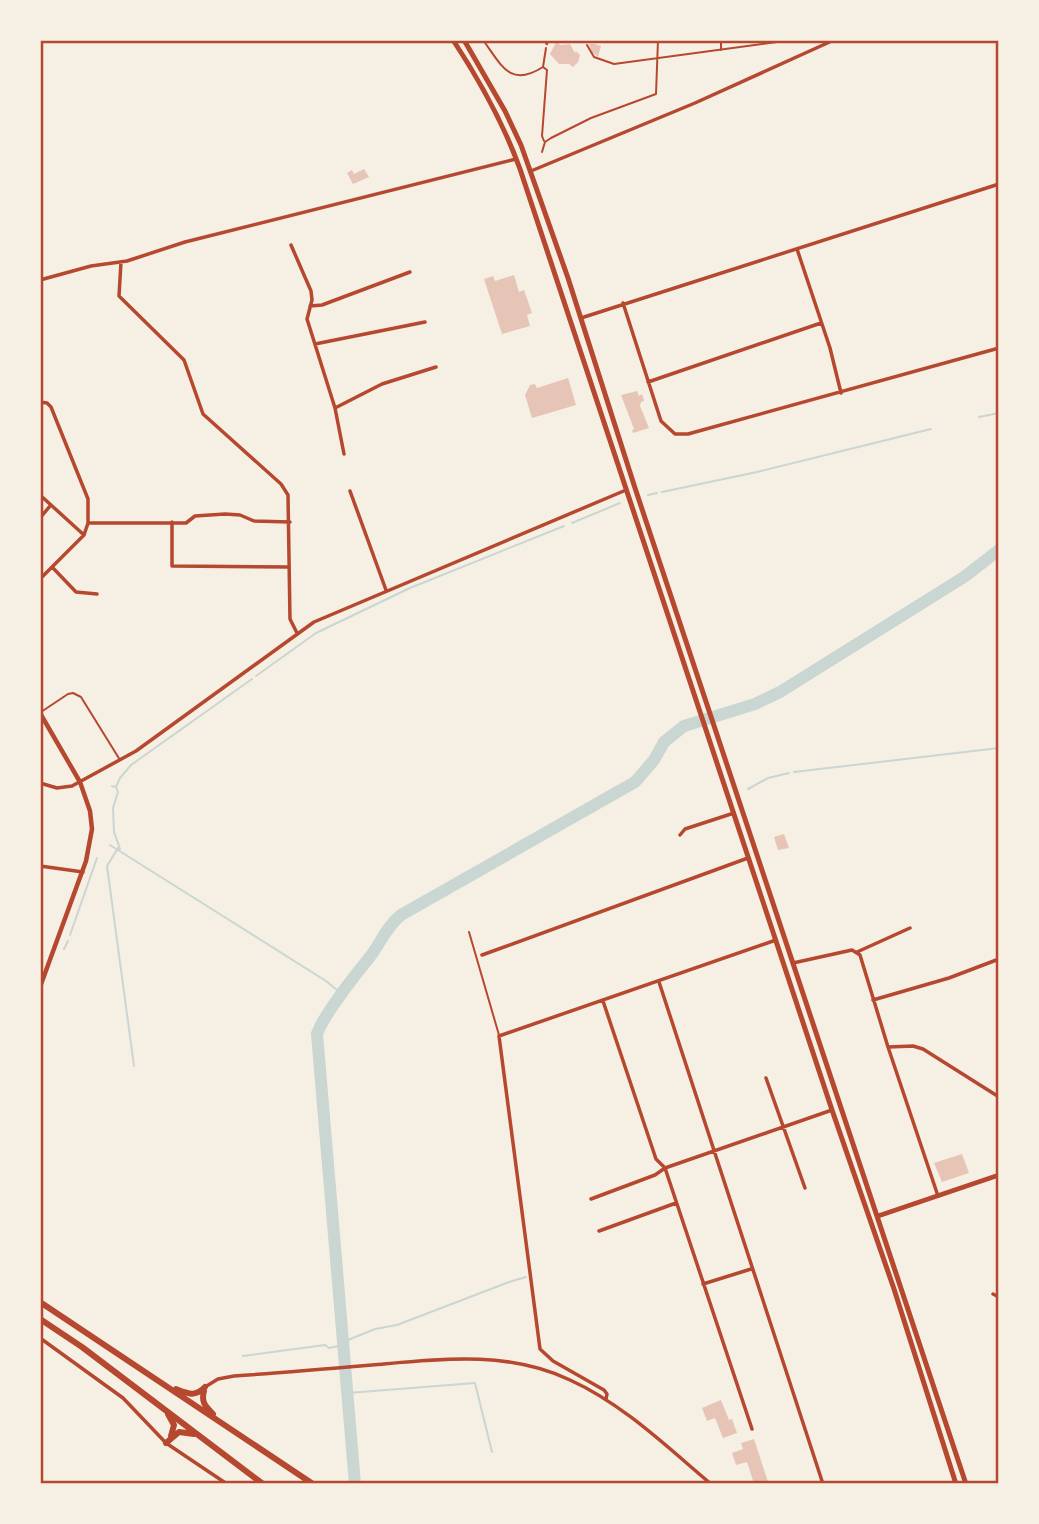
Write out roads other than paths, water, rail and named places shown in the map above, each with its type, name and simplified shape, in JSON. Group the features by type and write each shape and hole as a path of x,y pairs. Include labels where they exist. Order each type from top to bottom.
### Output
{"highway":[{"path":"40,1302 313,1484"},
{"path":"40,1319 263,1484"},
{"path":"165,1385 192,1395 198,1394 205,1387"},
{"path":"205,1387 202,1398 204,1404 219,1421"},
{"path":"165,1410 174,1425 168,1441"},
{"path":"168,1441 179,1432 199,1436"}],"main road":[{"path":"453,40 498,116 516,159 894,1289 956,1484"},
{"path":"464,40 505,111 530,171 966,1484"},
{"path":"570,322 581,318"},
{"path":"626,490 635,488"},
{"path":"832,1110 841,1107"},
{"path":"869,1219 878,1216"}],"street":[{"path":"530,171 695,103 834,40"},
{"path":"40,280 96,265 121,262 186,242 516,159"},
{"path":"581,318 999,184"},
{"path":"291,245 311,291 307,319 335,408 344,454"},
{"path":"797,249 841,393"},
{"path":"121,262 120,298 184,359 203,414 285,488 289,497 290,522 290,619 297,633"},
{"path":"310,306 322,305 410,272"},
{"path":"623,303 661,421 675,434 688,434 999,348"},
{"path":"315,344 425,322"},
{"path":"648,382 821,323"},
{"path":"335,408 382,384 436,367"},
{"path":"40,402 51,407 88,499 88,523 84,535 40,579"},
{"path":"40,783 61,789 120,760 314,622 626,490"},
{"path":"350,491 386,590"},
{"path":"40,495 84,535"},
{"path":"40,518 50,506"},
{"path":"88,523 186,523 195,516 225,514 236,514 254,521 290,522"},
{"path":"172,522 172,566 289,567"},
{"path":"53,568 76,592 97,594"},
{"path":"40,713 80,782 90,811 92,829 83,872 40,987"},
{"path":"680,835 685,829 734,813"},
{"path":"482,955 748,858"},
{"path":"40,866 83,872"},
{"path":"793,963 857,951 910,928"},
{"path":"606,1399 604,1390 553,1361 540,1349 499,1037 776,940"},
{"path":"857,951 862,959 937,1196"},
{"path":"873,1000 949,978 999,959"},
{"path":"659,982 823,1484"},
{"path":"603,1001 656,1159 665,1168 752,1429"},
{"path":"888,1048 913,1046 923,1049 999,1097"},
{"path":"766,1078 805,1188"},
{"path":"591,1199 655,1175 665,1168 832,1110"},
{"path":"878,1216 999,1175"},
{"path":"599,1231 677,1203"},
{"path":"704,1284 752,1269"},
{"path":"993,1294 999,1297"},
{"path":"40,1338 123,1398 168,1441 227,1484"},
{"path":"205,1387 224,1378 330,1368 463,1358 510,1362 569,1379 606,1399 711,1484"}],"lane":[{"path":"40,713 68,694 81,696 120,760"},
{"path":"469,932 499,1037"}],"waterway":[{"path":"979,417 999,413"},
{"path":"662,492 757,472 931,429"},
{"path":"648,495 657,493"},
{"path":"572,523 620,503"},
{"path":"256,676 316,633 410,588 564,526"},
{"path":"355,1484 317,1034 348,984 401,915 635,782 654,760 664,742 684,726 755,704 780,692 964,577 999,550"},
{"path":"116,787 131,765 252,679"},
{"path":"794,772 999,748"},
{"path":"748,789 768,778 789,773"},
{"path":"112,786 116,787 118,792 113,808 114,832 120,849"},
{"path":"110,845 326,981 343,995"},
{"path":"118,848 107,866 134,1066"},
{"path":"70,935 97,858"},
{"path":"64,949 68,941"},
{"path":"343,1342 526,1277"},
{"path":"243,1356 344,1345"},
{"path":"348,1393 475,1383 492,1452"}]}
